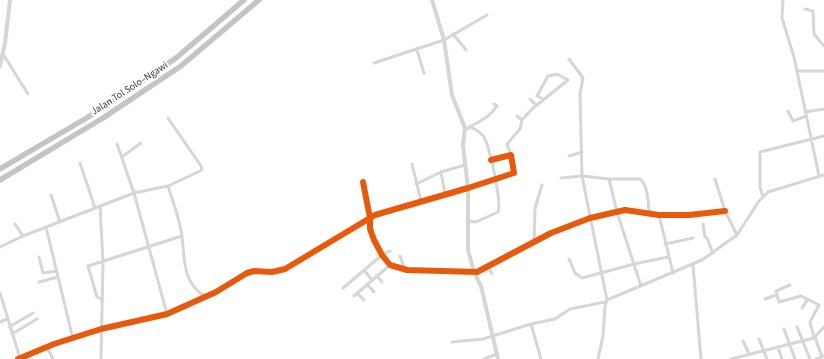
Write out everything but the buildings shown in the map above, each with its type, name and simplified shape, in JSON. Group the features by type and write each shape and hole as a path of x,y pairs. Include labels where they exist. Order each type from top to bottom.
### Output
{"highway":[{"name":"Jalan Tol Solo–Ngawi","path":"0,169 95,113 176,58 244,0"},
{"name":"Jalan Tol Solo–Ngawi","path":"0,180 103,118 181,66 259,0"}],"street":[{"path":"0,66 10,0"},
{"path":"432,0 444,40 452,95 465,129 463,145 468,188 468,250 474,272 481,286 498,359"},
{"path":"783,0 782,18 797,71 819,176"},
{"path":"805,9 812,11 814,34 818,41 824,46"},
{"path":"374,63 444,40 487,15"},
{"path":"453,34 466,50"},
{"path":"417,50 424,74"},
{"path":"3,54 28,94"},
{"path":"568,59 582,78 580,107 582,176 602,272 606,301 603,336 598,359"},
{"path":"797,71 824,71"},
{"path":"0,293 19,359 48,347 101,329 167,314 206,296 247,273 254,271 272,272 285,269 381,212 468,188 514,173 511,155 507,144 520,129 522,120 536,105 568,80 557,74 548,76 537,96 543,99"},
{"path":"530,99 536,105"},
{"path":"465,129 481,122 497,107 494,104"},
{"path":"788,111 793,121 805,114 824,109"},
{"path":"517,116 522,120"},
{"path":"0,248 23,236 100,206 134,193 168,186 196,173 202,168 168,118"},
{"path":"465,129 471,127 482,135 491,160 499,211 476,222 467,221"},
{"path":"762,197 760,186 760,152 824,136"},
{"path":"122,157 141,143"},
{"path":"117,144 134,193 167,314"},
{"path":"569,156 582,152"},
{"path":"491,160 511,155"},
{"path":"80,162 95,208"},
{"path":"412,164 421,201"},
{"path":"416,184 441,172 465,165"},
{"path":"441,172 445,194"},
{"path":"452,342 483,339 493,334 555,319 570,309 606,301 693,266 737,235 762,197 773,190 824,175"},
{"path":"561,178 582,176 609,179 636,178 644,182 650,212"},
{"path":"609,179 617,212 642,286"},
{"path":"715,179 725,211 737,235"},
{"path":"363,182 372,235 382,255 390,265 405,270 474,272 534,242 590,218 625,210 659,214 698,215 725,211"},
{"path":"534,242 535,208 542,185"},
{"path":"168,186 182,236 186,274 194,288 206,296"},
{"path":"51,195 60,222"},
{"path":"100,206 103,262 101,359"},
{"path":"659,214 668,258 673,273"},
{"path":"16,224 23,236"},
{"path":"703,224 704,237 707,238 713,253"},
{"path":"46,227 73,338"},
{"path":"103,300 97,297 88,266 182,236"},
{"path":"665,244 693,238"},
{"path":"343,288 382,255 390,251"},
{"path":"400,256 405,270"},
{"path":"39,257 43,273 57,271"},
{"path":"569,259 575,273 580,278 634,264 668,258"},
{"path":"354,296 390,265"},
{"path":"488,266 492,274"},
{"path":"693,266 701,359"},
{"path":"364,270 372,280"},
{"path":"376,276 382,282"},
{"path":"39,282 58,277"},
{"path":"367,284 374,292"},
{"path":"790,285 776,291 779,302 801,296 819,305 810,322 814,338 823,356 816,359"},
{"path":"357,293 364,300"},
{"path":"765,299 776,295"},
{"path":"802,308 808,299"},
{"path":"9,327 33,313"},
{"path":"0,322 7,319"},
{"path":"12,334 37,320"},
{"path":"531,324 541,359"},
{"path":"797,327 810,359"},
{"path":"731,359 814,338 824,327"},
{"path":"784,329 795,359"},
{"path":"759,338 767,359"},
{"path":"743,341 749,354"},
{"path":"48,347 53,359"},
{"path":"778,347 782,359"},
{"path":"484,359 497,354"}],"cycle path":[{"path":"18,359 54,344 101,329 167,314 216,292 247,273 254,271 272,272 285,269 375,215 514,173 511,155 491,160"},
{"path":"363,182 370,218 370,229 374,240 382,255 390,265 407,270 477,272 551,233 590,218 625,210 659,215 689,215 725,211"}]}
